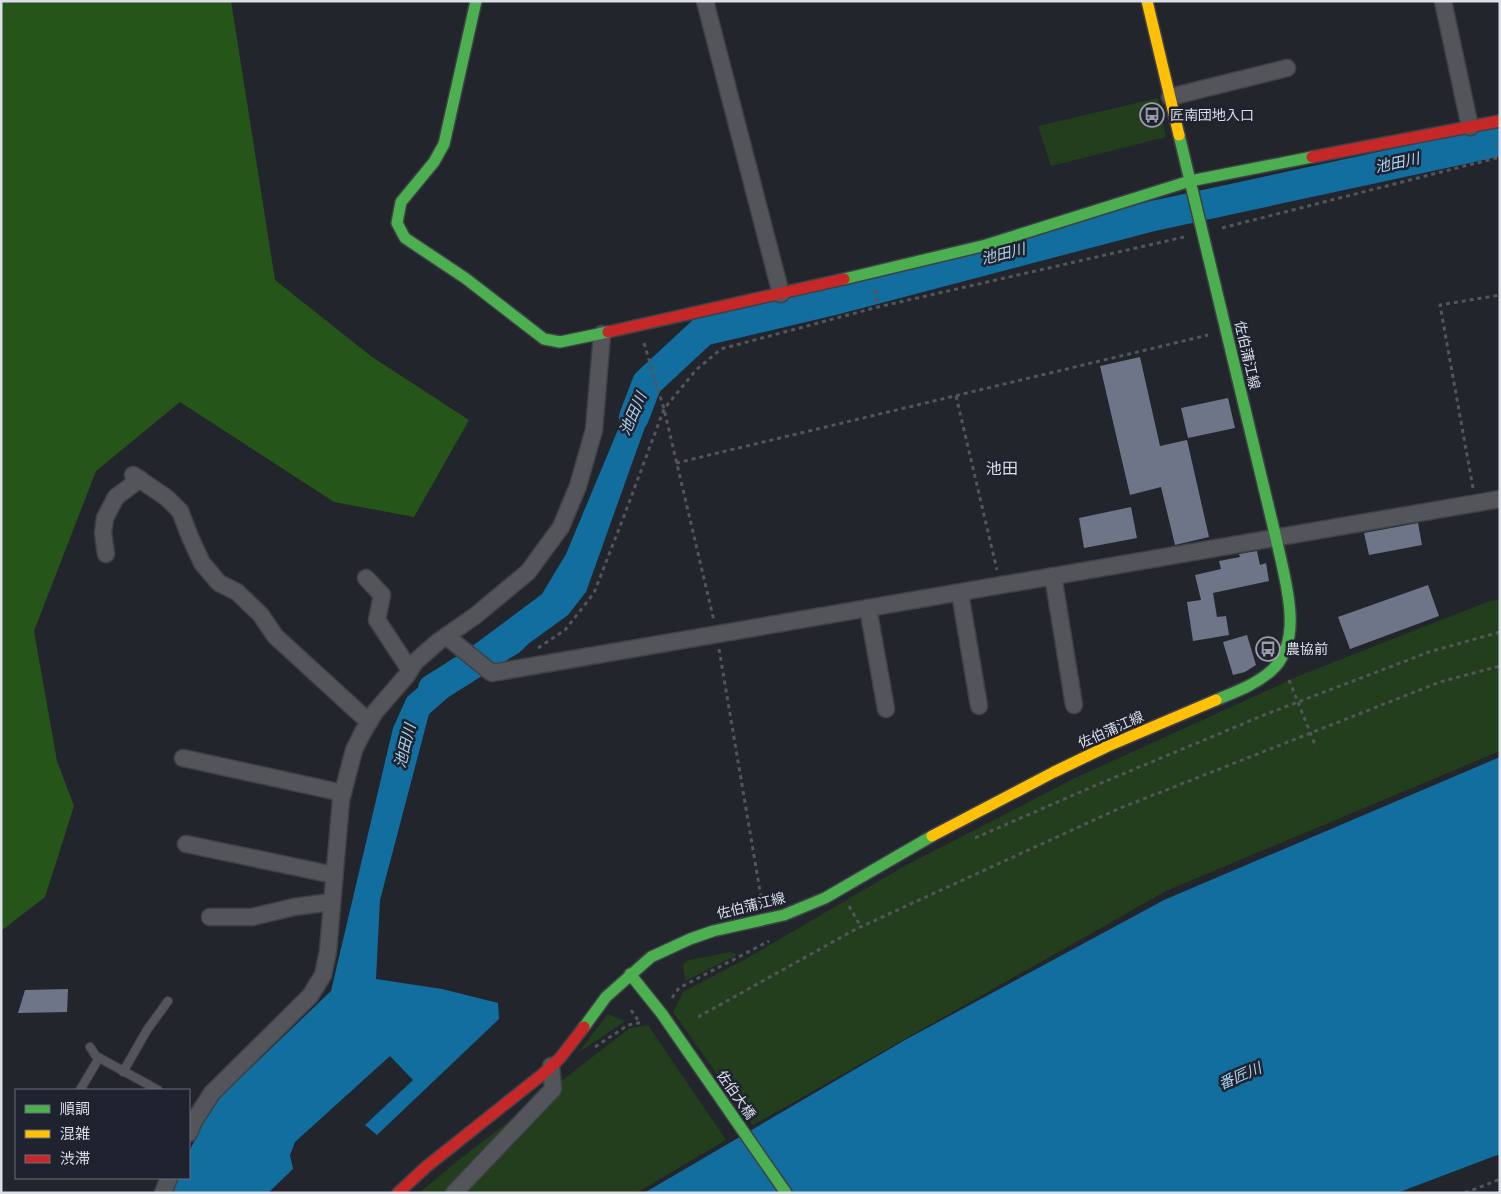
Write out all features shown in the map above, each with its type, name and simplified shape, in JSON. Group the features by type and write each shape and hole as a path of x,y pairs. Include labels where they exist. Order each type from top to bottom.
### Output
{"main road":[{"path":"476,1 444,144 434,162 401,202 397,223 405,238 465,278 544,338 560,342 781,294 986,245 1190,180 1500,121"},
{"name":"佐伯蒲江線","path":"398,1193 426,1167 551,1066 594,1010 630,974 651,957 690,939 713,931 784,915 825,898 915,845 1054,772 1108,746 1249,686 1276,666 1283,656 1288,646 1291,629 1289,604 1276,538 1146,1"},
{"name":"佐伯大橋","path":"630,974 662,1014 786,1193"}],"street":[{"path":"705,1 781,294"},
{"path":"1443,1 1470,127"},
{"path":"1170,97 1287,68"},
{"path":"190,1128 193,1112 310,996 320,982 326,968 336,837 343,793 354,750 375,712 415,662 528,572 561,527 578,486 594,430 602,334"},
{"path":"106,554 103,533 105,518 116,497 136,477 168,498 180,512 202,563 218,583 237,592 261,615 275,636 369,722"},
{"path":"447,636 492,674 1500,498"},
{"path":"1052,576 1074,705"},
{"path":"366,578 382,595 377,620 410,670"},
{"path":"960,593 979,706"},
{"path":"868,608 886,709"},
{"path":"183,758 343,793"},
{"path":"186,844 334,876"},
{"path":"210,917 252,917 294,907 331,902"},
{"path":"454,1193 553,1089 551,1066"},
{"path":"163,1193 169,1179"}],"lane":[{"path":"123,1072 168,1001"},
{"path":"90,1046 99,1058 156,1089"},
{"path":"81,1089 99,1058"}],"path":[{"path":"532,651 565,630 594,592 663,408 696,370 721,349 878,307 1500,157"},
{"path":"1475,503 1440,305 1500,295"},
{"path":"676,463 1226,330"},
{"path":"642,336 663,408 717,635 761,897 770,899"},
{"path":"956,396 1000,586"},
{"path":"970,841 1094,786 1298,702 1429,652 1500,632"},
{"path":"698,1017 861,927 1118,809 1440,682 1500,666"},
{"path":"1286,672 1316,747"},
{"path":"846,900 861,927"},
{"path":"630,1010 640,1023"},
{"path":"1465,1193 1500,1179"}],"green space":[{"path":"1,1 231,1 275,280 372,357 469,420 414,517 334,502 180,402 96,471 34,631 57,761 74,806 45,897 1,931"},
{"path":"1158,98 1166,137 1051,166 1038,126"},
{"path":"1500,599 1500,751 1166,891 753,1125 673,1012 683,992 744,960 901,868 1075,778 1301,675 1487,602"},
{"path":"731,952 737,955 685,981 683,964 689,960"},
{"path":"608,1014 625,1021 578,1053"},
{"path":"648,1025 726,1140 636,1193 419,1193 630,1028"}],"water":[{"path":"645,365 655,399 586,592 568,615 503,662 471,647 542,594 566,554"},
{"path":"452,659 477,672 429,714 380,900 376,979 442,989 498,1003 499,1019 377,1135 365,1125 413,1080 390,1056 295,1142 290,1155 293,1169 268,1193 172,1193 178,1179 190,1179 190,1150 212,1105 331,991 393,728 407,697"},
{"name":"番匠川","path":"1500,757 1500,1154 1397,1193 644,1193 905,1040 1164,900"}],"building":[{"path":"1140,357 1160,446 1187,440 1209,537 1175,545 1161,487 1130,495 1100,366"},
{"path":"1228,398 1235,428 1188,438 1181,408"},
{"path":"1131,507 1137,538 1084,548 1079,518"},
{"path":"1418,523 1422,545 1369,555 1364,533"},
{"path":"1257,551 1260,565 1266,563 1269,581 1213,593 1217,617 1226,616 1229,635 1193,641 1187,602 1201,600 1195,575 1221,569 1219,561 1240,557 1239,554"},
{"path":"1428,585 1439,616 1350,649 1338,617"},
{"path":"1247,635 1256,665 1245,672 1233,675 1223,642"},
{"path":"68,989 67,1012 18,1013 25,990"}],"waterway":[{"name":"池田川","path":"634,417 647,383 703,331 830,301 1153,216 1500,141"},
{"name":"池田川","path":"433,689 511,640 521,630"}],"traffic: fast":[{"path":"476,1 444,144 434,162 401,202 397,223 405,238 465,278 544,339 560,342 608,332"},
{"path":"1179,135 1276,538 1290,608 1288,643 1282,658 1271,671 1258,680 1245,688 1216,700"},
{"path":"844,279 986,245 1190,181 1312,157"},
{"path":"584,1027 606,997 651,957 690,939 713,931 784,915 825,898 932,836"},
{"path":"630,974 662,1014 786,1193"}],"traffic: slow":[{"path":"1147,1 1179,135"},
{"path":"932,836 1108,746 1216,700"}],"traffic: jam":[{"path":"1312,157 1500,121"},
{"path":"608,332 844,279"},
{"path":"398,1193 426,1167 544,1073 560,1058 584,1027"}],"place":[{"name":"匠南団地入口","path":"1152,115"},
{"name":"農協前","path":"1268,649"}],"district":[{"name":"池田","path":"1002,469"}]}
